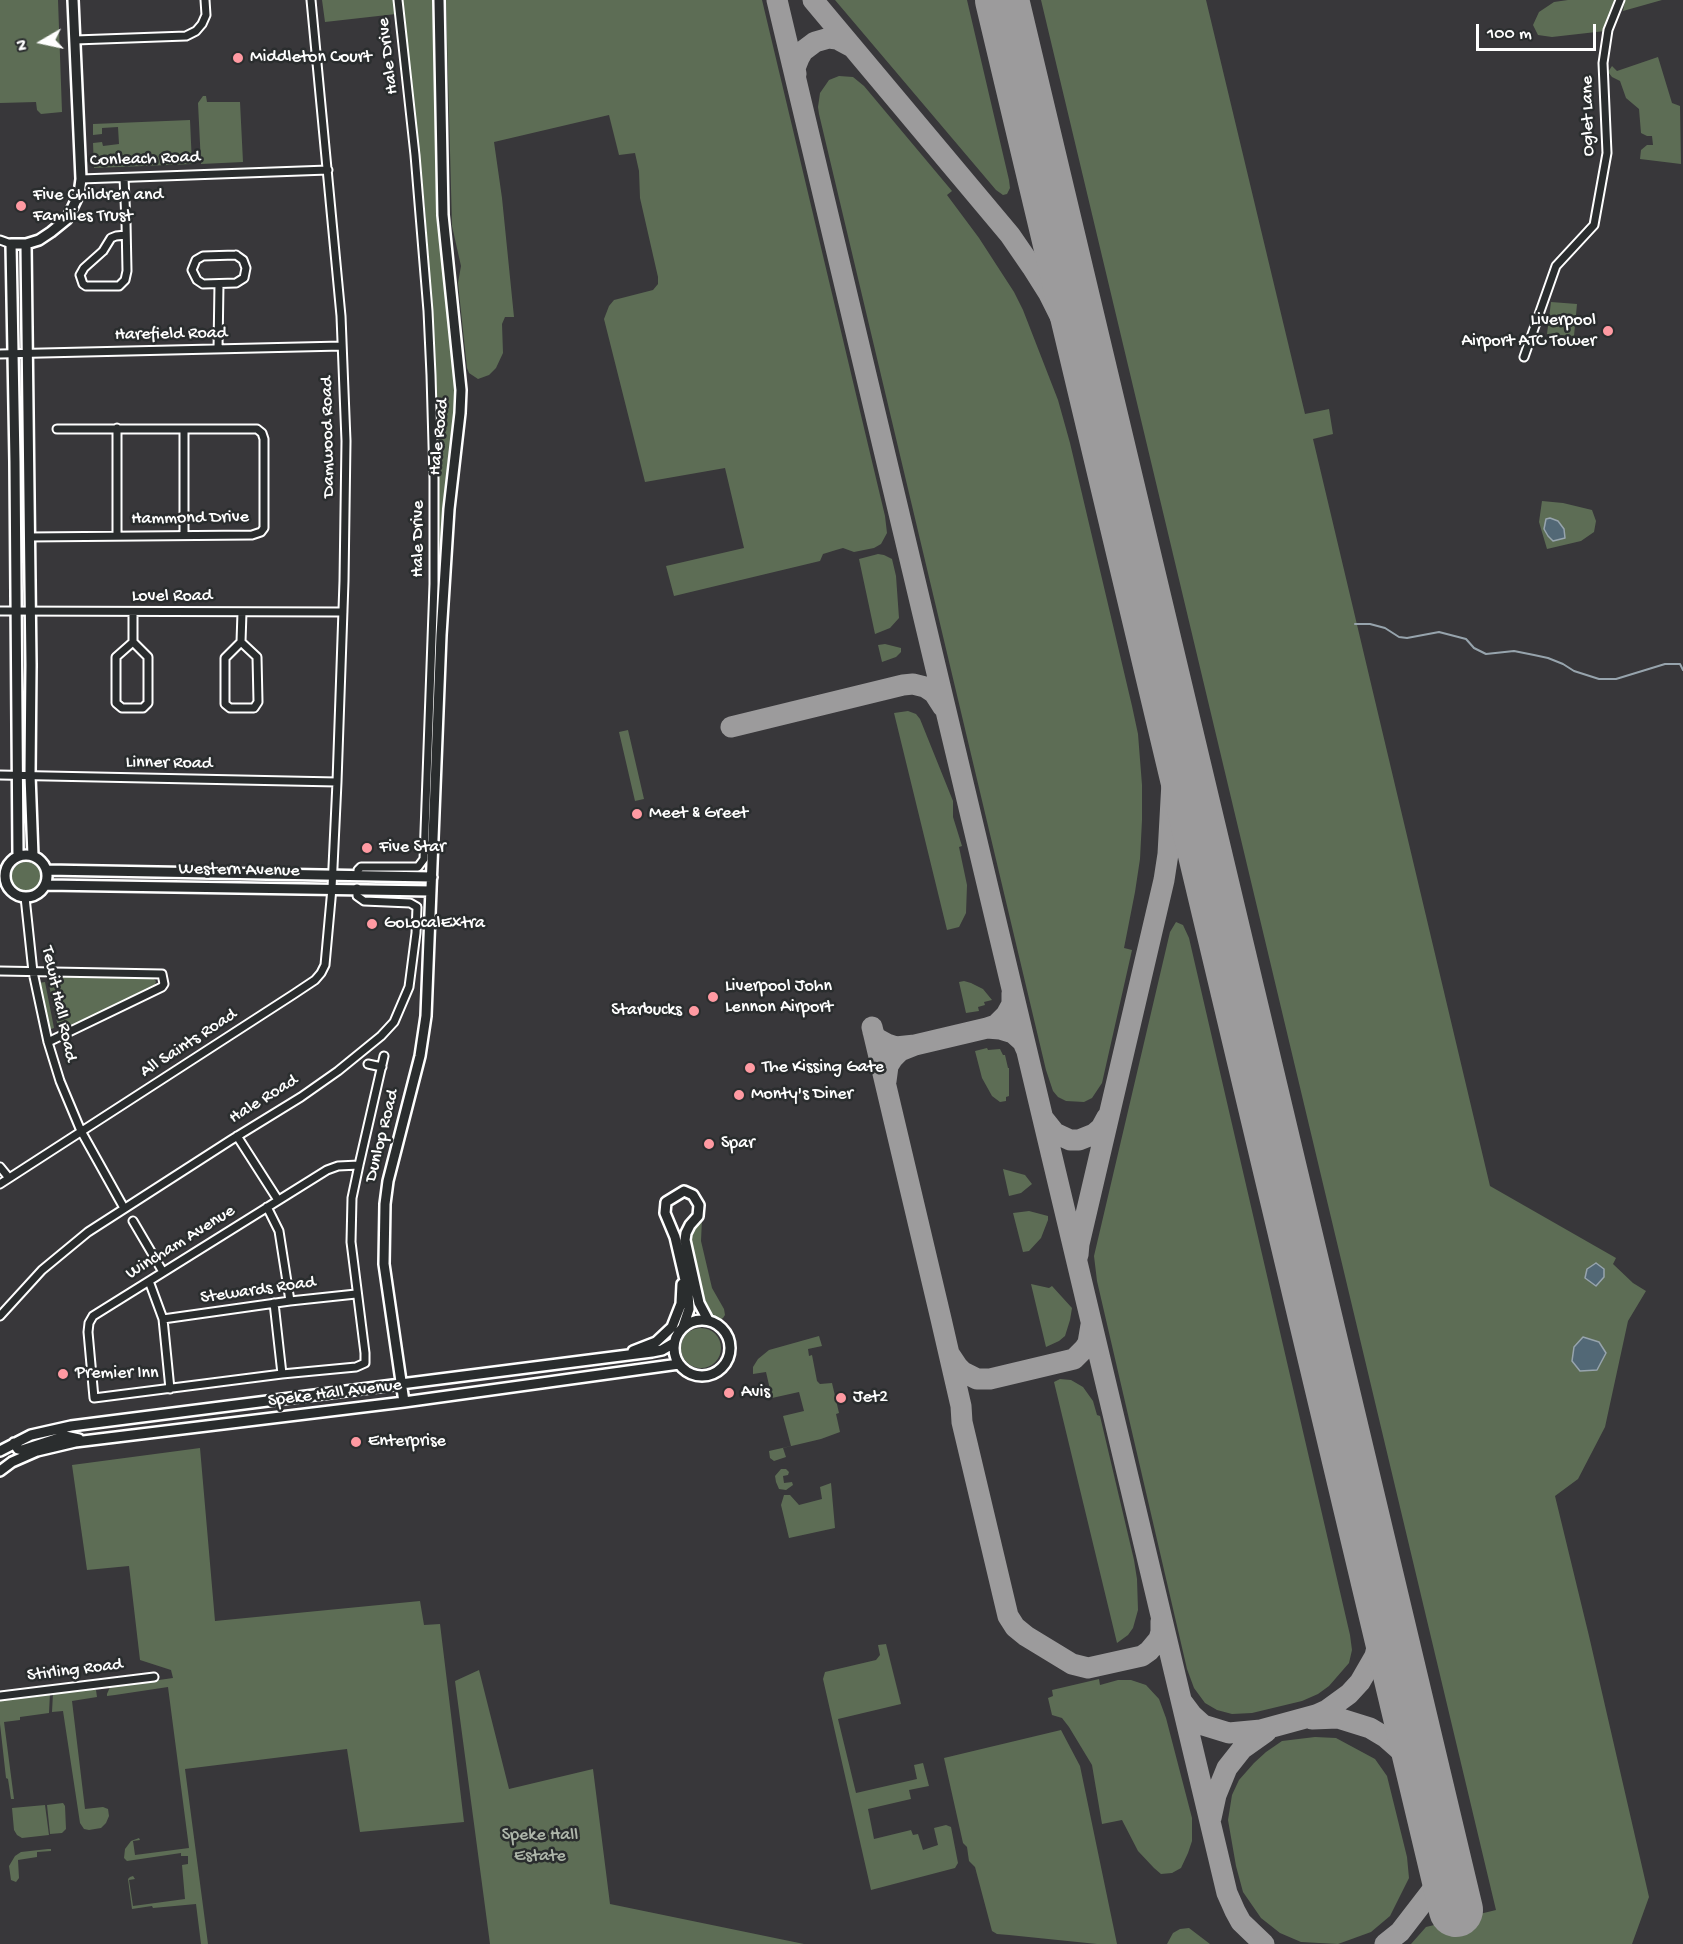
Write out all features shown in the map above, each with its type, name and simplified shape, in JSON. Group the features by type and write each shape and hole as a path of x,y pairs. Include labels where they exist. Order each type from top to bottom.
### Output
{"street":[{"path":"73,0 81,179"},
{"path":"75,40 186,36 196,31 202,24 206,15 205,0"},
{"name":"Damwood Road","path":"311,0 342,346 346,470 333,876"},
{"name":"Hale Drive","path":"358,876 358,870 366,866 418,867 424,859 429,831 434,584 431,375 415,155 398,0"},
{"name":"Hale Road","path":"432,877 429,831 442,612 449,508 461,390 443,215 439,0"},
{"name":"Oglet Lane","path":"1524,357 1556,266 1594,225 1607,153 1603,63 1608,30 1620,0"},
{"name":"Conleach Road","path":"0,240 11,244 26,244 39,240 51,232 66,219 79,194 81,179 328,170"},
{"path":"124,178 126,235 127,271 125,280 119,286 86,286 83,284 80,275 84,268 103,251 111,238 126,235"},
{"path":"11,244 18,856"},
{"path":"26,244 30,775 33,856"},
{"path":"236,255 243,260 246,268 244,278 236,284 219,284 203,284 196,280 192,270 196,260 203,256 236,255"},
{"path":"218,349 219,284"},
{"name":"Harefield Road","path":"0,354 342,346"},
{"path":"117,428 117,535"},
{"name":"Hammond Drive","path":"29,537 252,535 261,532 264,528 264,436 257,429 57,429"},
{"path":"184,429 184,535"},
{"name":"Lovel Road","path":"0,611 343,612"},
{"path":"241,642 257,657 258,702 254,708 230,708 225,704 225,658 241,642 242,612"},
{"path":"133,613 133,642 148,657 148,703 143,708 122,708 116,703 116,657 133,642"},
{"name":"Linner Road","path":"0,775 337,782"},
{"path":"18,856 33,856 39,859 47,870 46,885 37,894 25,897 14,893 3,884 3,870 12,859 18,856"},
{"name":"Western Avenue","path":"47,870 432,877"},
{"name":"All Saints Road","path":"0,1185 315,980 325,965 333,876"},
{"name":"Dunlop Road","path":"404,1402 384,1264 385,1204 388,1181 424,1033 432,877"},
{"name":"Western Avenue","path":"46,885 357,888 431,891"},
{"name":"Hale Road","path":"0,1316 42,1270 88,1232 301,1097 355,1057 394,1022 409,987 414,963 417,907 410,903 364,901 357,896 357,888"},
{"name":"Tewit Hall Road","path":"25,897 33,972 48,1042 60,1081 81,1131 124,1208"},
{"path":"0,971 162,974 164,984 162,987 48,1042"},
{"path":"149,1281 163,1319 170,1389 356,1366 364,1363 365,1353 356,1294 350,1218 352,1198 384,1056"},
{"path":"368,1064 382,1067"},
{"path":"237,1136 278,1200"},
{"name":"Wincham Avenue","path":"170,1389 94,1398 88,1332 93,1316 327,1170 338,1166 359,1165"},
{"path":"0,1167 9,1178"},
{"path":"684,1191 693,1195 699,1205 698,1216 690,1225 685,1240 699,1303 708,1320 723,1329 729,1338 728,1360 717,1372 706,1376 693,1374 679,1364 675,1354 674,1343 689,1309 682,1266 675,1237 666,1219 665,1207 670,1199 684,1191"},
{"path":"267,1207 279,1230 290,1301"},
{"path":"134,1221 163,1272"},
{"path":"602,1359 656,1342 672,1327 681,1304 682,1266"},
{"name":"Stewards Road","path":"163,1319 356,1294"},
{"path":"274,1303 282,1374"},
{"path":"682,1327 690,1322 708,1320"},
{"name":"Speke Hall Avenue","path":"0,1451 31,1434 71,1426 302,1395 602,1359 662,1350 674,1343"},
{"name":"Speke Hall Avenue","path":"0,1471 12,1462 37,1451 84,1441 404,1402 679,1364"},
{"path":"14,1443 18,1449 22,1450 65,1436 84,1441"},
{"name":"Stirling Road","path":"0,1696 154,1677"}],"green space":[{"path":"0,0 58,0 62,112 41,114 37,110 36,102 0,103"},
{"path":"322,0 394,0 396,14 325,22"},
{"path":"402,0 434,0 440,203 437,212 438,232 443,239 457,377 435,688 439,557 434,336 425,209"},
{"path":"446,0 762,0 885,516 887,533 881,544 874,548 854,552 843,548 823,554 820,561 674,596 666,566 744,548 725,468 645,482 604,319 614,300 653,290 658,284 658,277 640,198 639,171 635,153 619,155 609,115 494,142 514,317 505,317 502,324 503,353 496,368 489,375 478,379 469,373 458,283 461,266 452,226"},
{"path":"835,0 967,0 1009,180 1010,188 1007,194 1003,195 996,190"},
{"path":"1041,0 1206,0 1305,414 1329,409 1333,434 1313,439 1490,1186 1616,1258 1613,1264 1633,1283 1646,1291 1628,1321 1605,1427 1578,1479 1555,1496 1649,1897 1632,1944 1411,1944 1426,1927 1496,1910"},
{"path":"1616,0 1605,31 1552,37 1538,35 1533,25 1539,12 1554,2"},
{"path":"1625,0 1662,0 1623,11"},
{"path":"1658,57 1672,103 1680,106 1681,164 1640,159 1641,150 1647,145 1653,145 1652,136 1641,133 1639,109 1626,98 1620,81 1608,72 1612,66 1617,71"},
{"path":"839,76 853,77 864,86 952,191 947,195 979,238 1023,310 1058,400 1070,443 1138,734 1142,785 1140,859 1124,948 1132,950 1102,1083 1092,1098 1084,1102 1066,1101 1058,1097 1053,1091 1046,1070 819,114 820,93 829,80"},
{"path":"203,96 206,96 207,102 240,102 243,162 201,164 198,103"},
{"path":"190,120 192,164 94,168 93,143 102,142 103,146 119,144 118,127 102,128 102,134 93,135 93,124"},
{"path":"1551,302 1577,304 1574,336 1547,334"},
{"path":"1542,501 1592,510 1596,521 1594,532 1581,541 1547,549 1539,522"},
{"path":"878,554 892,559 896,576 899,618 890,628 875,634 859,559"},
{"path":"885,644 901,648 901,652 896,657 882,662 878,645"},
{"path":"908,711 916,714 920,719 953,801 953,817 962,846 959,847 967,885 966,913 959,927 947,930 894,713"},
{"path":"628,730 644,799 635,801 619,732"},
{"path":"26,862 37,866 41,877 37,888 26,892 15,888 11,877 15,866"},
{"path":"1176,922 1183,925 1189,938 1352,1650 1349,1663 1329,1686 1318,1694 1302,1701 1252,1713 1232,1714 1217,1710 1205,1703 1194,1688 1187,1669 1097,1281 1094,1256 1170,932"},
{"path":"53,976 151,977 156,981 151,988 62,1030 58,1027 48,980"},
{"path":"964,981 983,989 992,1000 978,1007 979,1011 966,1013 959,982"},
{"path":"45,982 54,1028 48,1030 38,983"},
{"path":"987,1048 988,1050 1000,1049 1005,1055 1009,1068 1009,1096 1006,1097 1006,1101 1000,1102 992,1096 982,1078 975,1051"},
{"path":"1003,1169 1025,1175 1032,1184 1021,1193 1009,1196"},
{"path":"1029,1211 1048,1216 1048,1220 1041,1238 1029,1251 1023,1252 1013,1213"},
{"path":"702,1219 701,1241 712,1288 724,1309 725,1315 721,1319 711,1315 705,1308 691,1251 694,1229"},
{"path":"1031,1284 1049,1288 1052,1286 1072,1308 1065,1336 1046,1347"},
{"path":"701,1328 709,1329 715,1334 720,1340 720,1356 715,1362 709,1367 701,1368 693,1367 687,1362 682,1356 681,1348 682,1340 687,1334 693,1329"},
{"path":"819,1336 822,1346 808,1349 809,1356 812,1355 817,1381 820,1384 832,1383 839,1413 836,1414 840,1432 821,1439 783,1448 786,1457 774,1461 770,1458 769,1451 791,1446 783,1416 804,1411 799,1392 772,1398 766,1372 753,1374 753,1367 758,1359 769,1350"},
{"path":"1060,1379 1071,1380 1083,1387 1093,1401 1097,1415 1100,1416 1134,1560 1138,1610 1133,1628 1117,1643 1054,1382"},
{"path":"200,1448 215,1621 420,1601 424,1625 440,1624 464,1822 360,1832 347,1749 185,1769 208,1944 201,1944 196,1904 132,1909 128,1879 133,1876 135,1879 129,1880 133,1906 185,1899 182,1865 188,1864 188,1856 181,1856 181,1853 127,1861 124,1858 125,1849 131,1841 139,1838 140,1840 133,1841 135,1855 189,1848 168,1687 107,1696 107,1694 110,1687 173,1678 171,1670 140,1660 129,1566 87,1570 72,1465"},
{"path":"781,1469 789,1472 788,1475 783,1476 784,1483 792,1482 793,1485 786,1490 779,1489 776,1482 775,1476"},
{"path":"831,1483 835,1528 789,1538 781,1505 784,1495 790,1495 799,1505 822,1499 820,1487"},
{"path":"886,1644 901,1704 838,1719 856,1793 917,1779 914,1765 923,1763 929,1786 909,1790 911,1799 868,1809 874,1839 911,1830 913,1835 918,1834 923,1850 938,1845 934,1828 946,1825 951,1827 958,1863 955,1868 871,1890 823,1679 825,1672 876,1660 880,1655 878,1645"},
{"name":"Speke Hall Estate","path":"479,1670 509,1789 593,1769 610,1904 804,1944 490,1944 455,1681"},
{"path":"1099,1679 1100,1685 1118,1680 1131,1680 1146,1685 1159,1699 1192,1818 1192,1841 1188,1853 1181,1868 1172,1873 1161,1874 1154,1868 1138,1851 1122,1820 1102,1824 1092,1765 1062,1718 1052,1715 1048,1698 1053,1696 1052,1690"},
{"path":"96,1690 97,1697 72,1701 85,1809 103,1807 108,1809 109,1816 101,1828 89,1830 84,1829 80,1823 63,1711 52,1712 53,1693"},
{"path":"50,1693 49,1713 4,1722 14,1799 11,1799 6,1778 0,1724 0,1700"},
{"path":"1061,1730 1080,1766 1117,1944 997,1934 992,1931 975,1867 969,1861 967,1847 963,1843 944,1758"},
{"path":"1315,1737 1336,1738 1375,1759 1387,1776 1407,1857 1409,1878 1390,1916 1371,1932 1338,1944 1301,1942 1280,1933 1261,1918 1243,1892 1228,1820 1232,1795 1239,1780 1254,1763 1282,1741"},
{"path":"63,1803 66,1829 62,1833 50,1834 47,1805"},
{"path":"45,1805 49,1835 22,1838 17,1835 14,1830 12,1808"},
{"path":"51,1849 51,1851 37,1852 37,1857 18,1860 19,1878 16,1882 11,1880 9,1866 15,1856 21,1852"},
{"path":"1189,1928 1210,1944 1167,1944 1173,1933"}],"water":[{"path":"1546,519 1558,521 1564,529 1565,538 1553,541 1548,536 1544,529"},
{"path":"1596,1263 1604,1269 1604,1277 1596,1286 1585,1278 1587,1269"},
{"path":"1583,1337 1599,1342 1606,1353 1597,1370 1580,1371 1572,1361 1574,1347"}],"waterway":[{"path":"1355,624 1370,624 1385,628 1399,637 1407,638 1439,632 1466,639 1474,648 1486,654 1514,651 1548,658 1574,671 1599,679 1616,679 1665,664 1680,664 1683,670"}],"taxiway":[{"path":"777,0 1227,1893 1241,1922 1264,1944"},
{"path":"813,0 1010,235 1032,267 1049,294 1076,348 1088,377 1110,455"},
{"path":"796,74 795,68 803,51 815,42 829,38 837,39 852,47"},
{"path":"1078,1255 1168,854 1172,782 1171,746 1168,713 1154,642"},
{"path":"731,727 913,684 925,687 934,693 943,707"},
{"path":"1012,993 1012,1004 1006,1015 996,1025 987,1028 1013,1033 1023,1042 1026,1049"},
{"path":"872,1027 1008,1616 1015,1627 1026,1636 1072,1664 1088,1668 1142,1656 1159,1639 1161,1621"},
{"path":"915,1045 987,1028"},
{"path":"873,1032 876,1038 896,1047 915,1045 900,1051 893,1058 888,1066 886,1081"},
{"path":"1043,1118 1055,1133 1070,1140 1079,1140 1094,1134 1101,1128 1107,1117"},
{"path":"950,1355 963,1372 977,1379 990,1379 1074,1359 1088,1343 1091,1325"},
{"path":"1183,1703 1203,1725 1229,1733 1261,1730 1327,1710 1349,1694 1360,1682 1375,1656 1383,1613 1379,1583"},
{"path":"1312,1719 1338,1718 1370,1728 1385,1737 1424,1774"},
{"path":"1211,1818 1216,1795 1227,1768 1242,1749 1266,1732"},
{"path":"1385,1944 1400,1932 1437,1884 1443,1862 1440,1841"}],"runway":[{"path":"1002,0 1456,1910"}],"place":[{"name":"Middleton Court","path":"238,58"},
{"name":"Five Children and Families Trust","path":"21,206"},
{"name":"Liverpool Airport ATC Tower","path":"1608,331"},
{"name":"Meet & Greet","path":"637,814"},
{"name":"Five Star","path":"367,848"},
{"name":"GoLocalExtra","path":"372,924"},
{"name":"Liverpool John Lennon Airport","path":"713,997"},
{"name":"Starbucks","path":"694,1011"},
{"name":"The Kissing Gate","path":"750,1068"},
{"name":"Monty's Diner","path":"739,1095"},
{"name":"Spar","path":"709,1144"},
{"name":"Premier Inn","path":"63,1374"},
{"name":"Avis","path":"729,1393"},
{"name":"Jet2","path":"841,1398"},
{"name":"Enterprise","path":"356,1442"}]}
